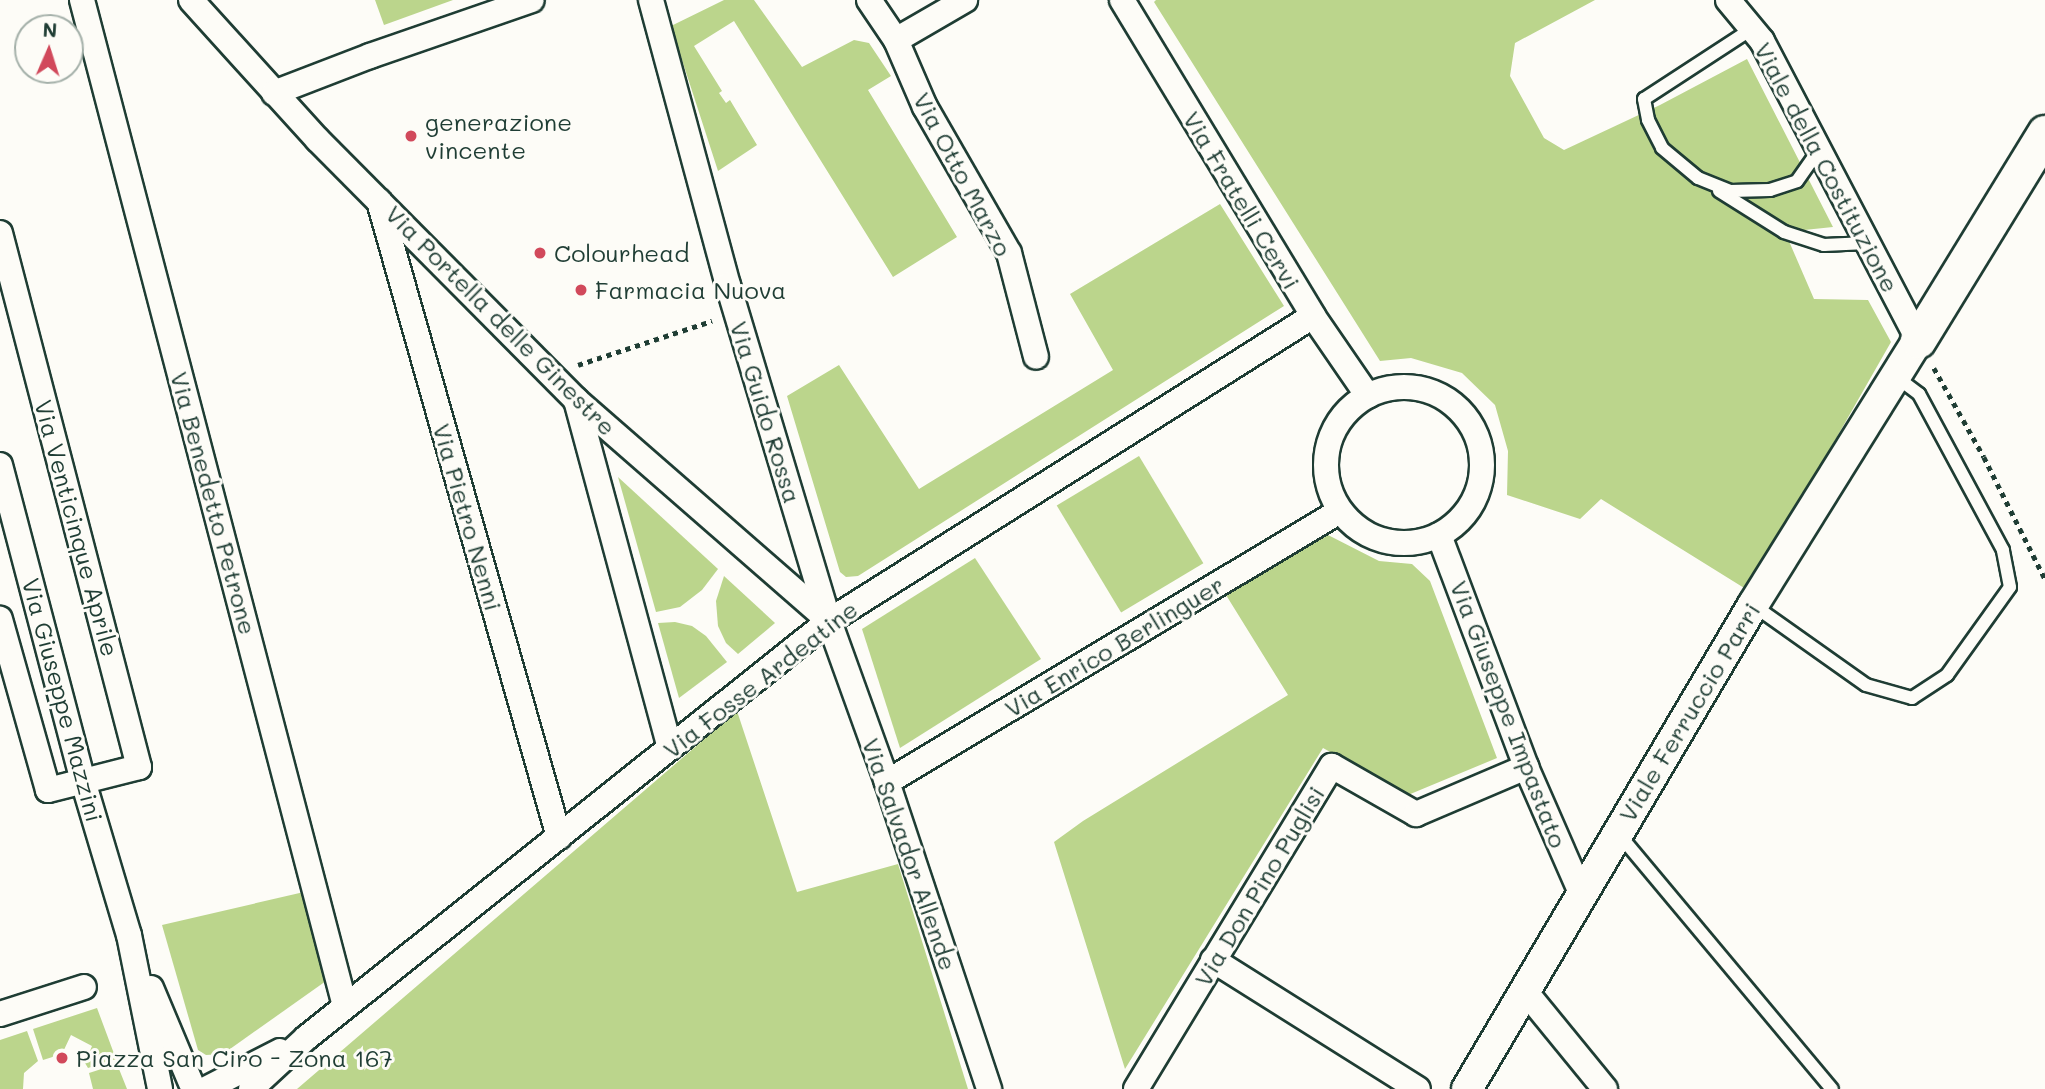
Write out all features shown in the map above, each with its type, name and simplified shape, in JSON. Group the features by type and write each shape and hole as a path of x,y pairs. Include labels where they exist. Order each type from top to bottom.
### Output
{"main road":[{"path":"1918,340 2045,134"}],"street":[{"name":"Via Benedetto Petrone","path":"82,0 345,1006"},
{"name":"Via Portella delle Ginestre","path":"191,0 274,93 576,400 829,621"},
{"path":"274,93 370,56 532,0"},
{"name":"Via Guido Rossa","path":"651,0 736,313 829,621"},
{"name":"Via Otto Marzo","path":"869,0 896,40 925,107 1009,253 1036,356"},
{"path":"896,40 965,0"},
{"name":"Via Fratelli Cervi","path":"1122,0 1313,316 1368,396"},
{"name":"Viale della Costituzione","path":"1728,0 1762,41 1918,340"},
{"name":"Via Pietro Nenni","path":"378,198 559,837"},
{"name":"Via Venticinque Aprile","path":"0,233 139,767 83,781"},
{"name":"Via Fosse Ardeatine","path":"306,1038 829,621 1313,316"},
{"name":"Viale Ferruccio Parri","path":"1467,1089 1753,605 1918,340"},
{"path":"1386,389 1423,390 1456,408 1477,439 1481,457 1476,494 1467,510 1439,535 1404,544 1385,541 1353,525 1340,511 1326,476 1328,447 1340,421 1352,407 1368,396 1386,389"},
{"path":"576,400 670,748"},
{"name":"Via Giuseppe Mazzini","path":"0,465 83,781 129,935 160,1089"},
{"name":"Via Enrico Berlinguer","path":"887,782 1340,511"},
{"name":"Via Giuseppe Impastato","path":"1439,535 1526,767 1581,893"},
{"path":"0,620 48,790 83,781"},
{"name":"Via Salvador Allende","path":"829,621 887,782 989,1089"},
{"name":"Via Don Pino Puglisi","path":"1136,1089 1332,766 1416,814 1526,767"},
{"name":"Via Giuseppe Mazzini","path":"129,935 194,1087"},
{"path":"1213,960 1418,1089"},
{"path":"0,1014 85,987"},
{"path":"1524,990 1605,1089"},
{"path":"194,1087 306,1038"},
{"path":"251,1089 306,1038"}],"lane":[{"path":"1753,29 1644,99 1648,120 1662,148 1698,178 1784,232 1824,245 1867,243"},
{"path":"1698,178 1730,191 1770,190 1797,181 1818,152"},
{"path":"1753,605 1866,685 1912,698 1947,675 2010,587 2003,550 1919,394 1895,376"},
{"path":"1617,832 1832,1089"}],"path":[{"path":"552,373 736,313"},
{"path":"1918,340 1984,457 2045,579"}],"green space":[{"path":"375,0 453,0 384,25"},
{"path":"724,0 754,0 802,67 854,40 869,43 891,76 868,90 957,237 893,277 734,21 694,46 722,91 719,93 726,103 730,100 757,145 718,171 671,26"},
{"path":"1595,0 1515,43 1510,76 1544,138 1564,150 1660,105 1747,59 1833,227 1785,232 1814,299 1868,300 1891,342 1749,591 1601,499 1580,519 1507,495 1508,451 1495,405 1462,373 1411,358 1380,361 1154,2"},
{"path":"1220,204 1284,306 858,576 846,577 840,572 787,396 839,365 919,489 1113,370 1070,294"},
{"path":"1139,456 1203,563 1121,613 1057,505"},
{"path":"618,477 718,569 702,590 680,607 656,612"},
{"path":"1328,535 1379,561 1412,564 1430,581 1497,758 1408,795 1323,748 1125,1069 1054,842 1083,821 1288,695 1226,595"},
{"path":"975,558 1041,659 900,748 862,629"},
{"path":"724,576 775,623 738,654 726,643 718,626 716,601"},
{"path":"675,622 692,626 706,636 727,662 679,698 658,623"},
{"path":"737,711 797,892 898,864 968,1089 297,1089"},
{"path":"304,892 326,981 223,1054 206,1055 198,1050 162,925"},
{"name":"Piazza San Ciro - Zona 167","path":"97,1008 116,1059 88,1068 85,1063 92,1046 71,1035 62,1054 43,1060 33,1029"},
{"path":"27,1031 38,1061 24,1073 23,1089 0,1089 0,1040"},
{"path":"117,1064 127,1089 93,1089 89,1073"}],"place":[{"name":"generazione vincente","path":"411,136"},
{"name":"Colourhead","path":"540,253"},
{"name":"Farmacia Nuova","path":"581,290"},
{"name":"Piazza San Ciro - Zona 167","path":"62,1058"}]}
